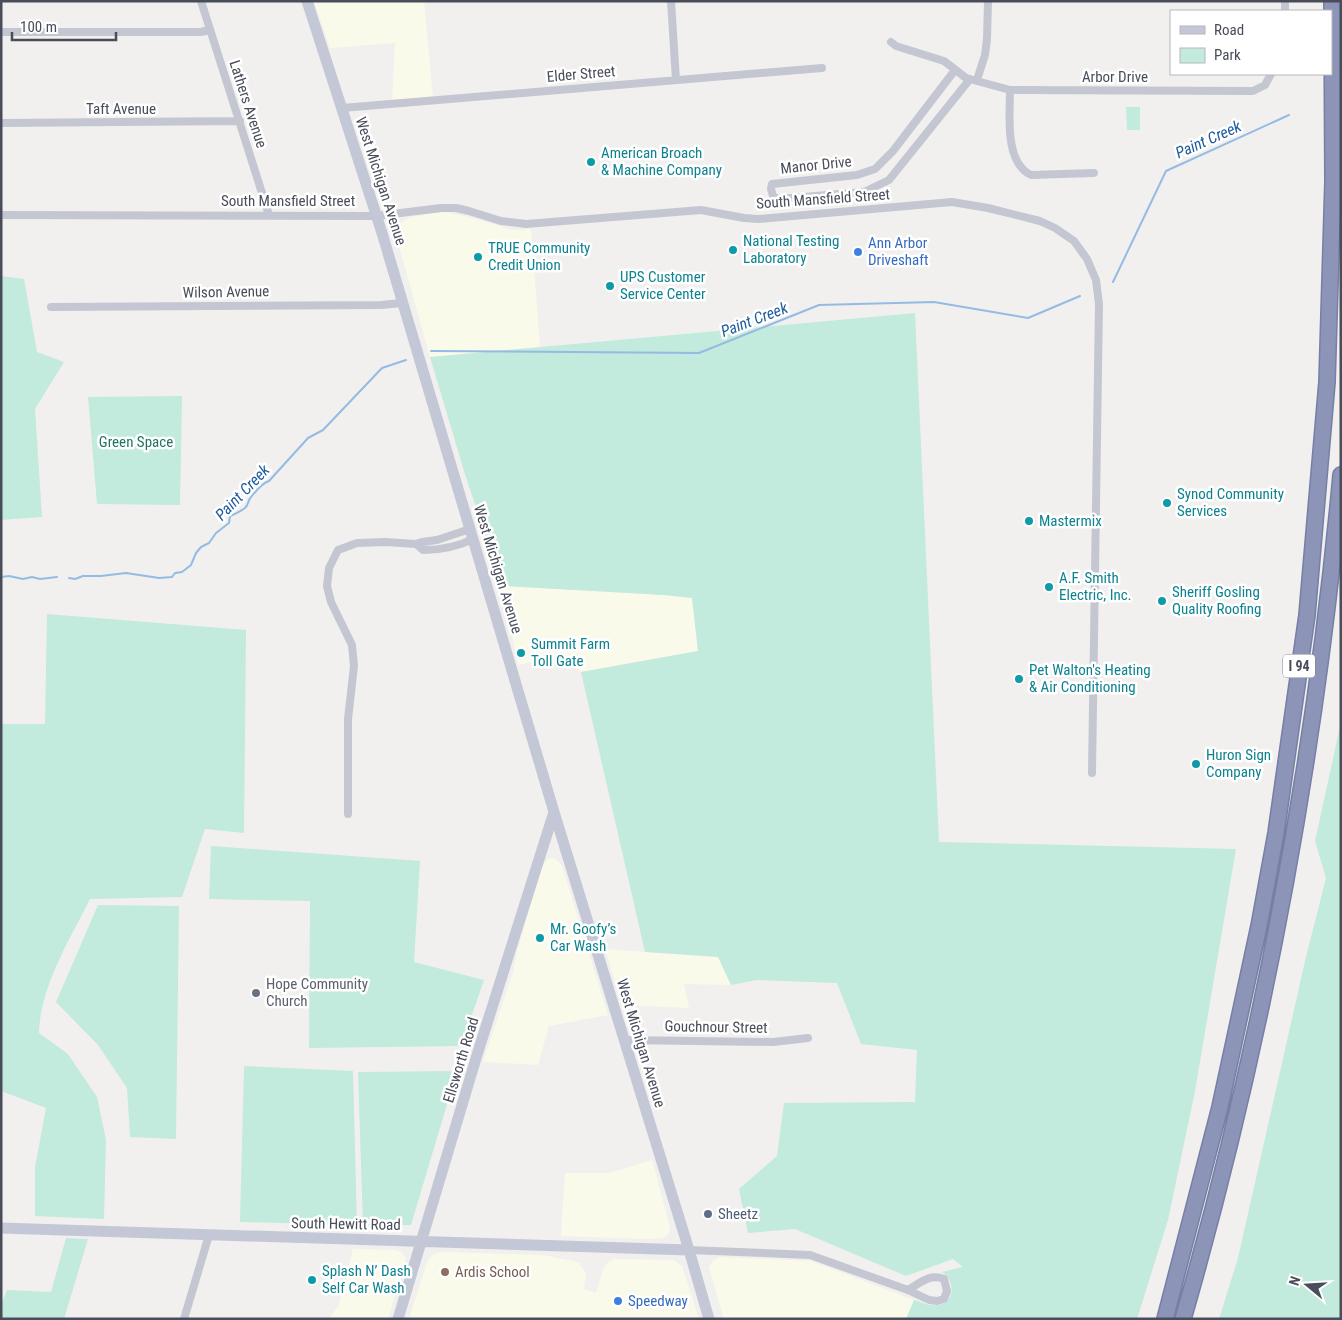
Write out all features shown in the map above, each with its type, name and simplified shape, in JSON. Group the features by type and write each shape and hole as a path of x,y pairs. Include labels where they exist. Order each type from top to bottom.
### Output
{"highway":[{"name":"I 94","path":"1165,1319 1220,1107 1259,926 1276,833 1306,615 1327,382 1333,181 1332,1"},
{"name":"I 94","path":"1183,1319 1238,1110 1279,918 1332,579 1341,475"}],"main road":[{"name":"West Michigan Avenue","path":"306,1 376,216 554,812 709,1319"},
{"name":"Ellsworth Road","path":"398,1319 477,1055 554,812"},
{"name":"South Hewitt Road","path":"1,1228 689,1250"}],"street":[{"name":"Lathers Avenue","path":"201,1 269,216"},
{"path":"671,1 676,80"},
{"name":"Manor Drive","path":"955,70 893,151 875,169 857,175 772,184 772,196 780,198 864,192 889,180 974,79 985,55 988,1"},
{"path":"1,32 201,32 209,30"},
{"name":"Arbor Drive","path":"891,42 896,46 944,61 966,78 1010,90 1253,91 1265,85 1271,75"},
{"name":"Elder Street","path":"342,108 822,68"},
{"path":"1010,90 1009,131 1017,162 1023,171 1031,175 1094,173"},
{"name":"Taft Avenue","path":"1,123 240,121"},
{"name":"South Mansfield Street","path":"1,216 376,216 456,208 501,221 526,224 701,210 758,219 952,202 967,203 1040,221 1055,228 1074,241 1087,259 1096,280 1099,304 1092,773"},
{"name":"Wilson Avenue","path":"51,307 393,305 402,303"},
{"path":"348,814 348,719 354,666 352,646 331,602 327,586 329,568 338,550 357,543 416,544 472,534"},
{"path":"416,544 423,550 440,550 463,544 472,534"},
{"name":"Gouchnour Street","path":"624,1040 773,1042 808,1038"},
{"path":"184,1319 209,1235"},
{"path":"689,1250 810,1255 908,1290 929,1300 937,1301 944,1298 948,1292 944,1279 938,1276 930,1277 908,1290"}],"shaded area":[{"path":"314,1 424,1 433,98 392,101 395,43 330,48"},
{"path":"444,212 513,230 531,229 540,347 430,357 397,239 398,225 411,217"},
{"path":"502,586 692,598 698,651 581,672 556,657 518,665"},
{"path":"555,858 562,866 608,1015 549,1026 538,1065 483,1062 513,972 542,866 548,859"},
{"path":"605,949 718,957 731,985 684,984 689,1008 622,1005"},
{"path":"652,1160 670,1227 669,1233 664,1238 561,1236 565,1173 610,1173"},
{"path":"353,1249 395,1250 401,1252 406,1258 388,1319 329,1319 339,1305"},
{"path":"442,1252 543,1255 573,1261 579,1263 586,1273 584,1289 596,1293 603,1269 606,1264 614,1259 674,1260 682,1266 699,1319 409,1319 428,1260 434,1254"},
{"path":"720,1257 811,1261 914,1300 906,1319 724,1319 709,1267 713,1261"}],"green space":[{"path":"1126,107 1140,107 1140,130 1127,130"},
{"path":"1,276 24,279 37,352 64,362 35,409 42,517 1,520"},
{"path":"915,313 939,842 1236,849 1195,1091 1168,1220 1137,1319 906,1319 914,1300 935,1305 948,1300 952,1291 951,1285 942,1272 963,1267 953,1259 906,1276 795,1229 748,1233 739,1189 777,1156 784,1103 915,1102 917,1050 861,1044 837,983 757,980 731,985 718,957 645,952 581,672 698,651 692,598 502,586 464,471 430,357"},
{"name":"Green Space","path":"182,396 180,505 97,504 88,397"},
{"path":"47,614 246,630 244,833 205,829 182,897 90,899 57,964 45,998 39,1033 68,1054 97,1097 106,1140 104,1219 35,1216 35,1167 46,1108 1,1091 1,724 45,724"},
{"path":"1341,722 1341,1319 1219,1319 1238,1258 1305,961 1326,878 1315,841"},
{"path":"211,846 420,861 414,962 484,980 461,1046 309,1048 310,901 209,899"},
{"path":"98,905 179,906 176,1139 130,1137 127,1088 98,1045 56,1002"},
{"path":"244,1066 353,1071 357,1225 240,1222"},
{"path":"457,1071 411,1225 363,1225 358,1072"},
{"path":"66,1238 88,1239 64,1319 1,1319 1,1305 7,1290 51,1292"}],"waterway":[{"name":"Paint Creek","path":"1113,282 1166,171 1289,115"},
{"name":"Paint Creek","path":"431,351 699,353 819,305 934,302 1028,318 1080,296"},
{"name":"Paint Creek","path":"69,578 75,579 83,576 126,573 159,578 172,577 175,573 182,572 191,565 201,547 209,543 216,533 229,523 230,516 246,507 250,498 257,490 269,481 308,438 323,430 382,368 406,360"},
{"name":"Paint Creek","path":"1,577 9,576 23,579 57,577"}],"place":[{"name":"American Broach & Machine Company","path":"591,162"},
{"name":"National Testing Laboratory","path":"733,250"},
{"name":"Ann Arbor Driveshaft","path":"858,252"},
{"name":"TRUE Community Credit Union","path":"478,257"},
{"name":"UPS Customer Service Center","path":"610,286"},
{"name":"Synod Community Services","path":"1167,503"},
{"name":"Mastermix","path":"1029,521"},
{"name":"A.F. Smith Electric, Inc.","path":"1049,587"},
{"name":"Sheriff Gosling Quality Roofing","path":"1162,601"},
{"name":"Summit Farm Toll Gate","path":"521,653"},
{"name":"Pet Walton's Heating & Air Conditioning","path":"1019,679"},
{"name":"Huron Sign Company","path":"1196,764"},
{"name":"Mr. Goofy’s Car Wash","path":"540,938"},
{"name":"Hope Community Church","path":"256,993"},
{"name":"Sheetz","path":"708,1214"},
{"name":"Ardis School","path":"445,1272"},
{"name":"Splash N’ Dash Self Car Wash","path":"312,1280"},
{"name":"Speedway","path":"618,1301"}]}
